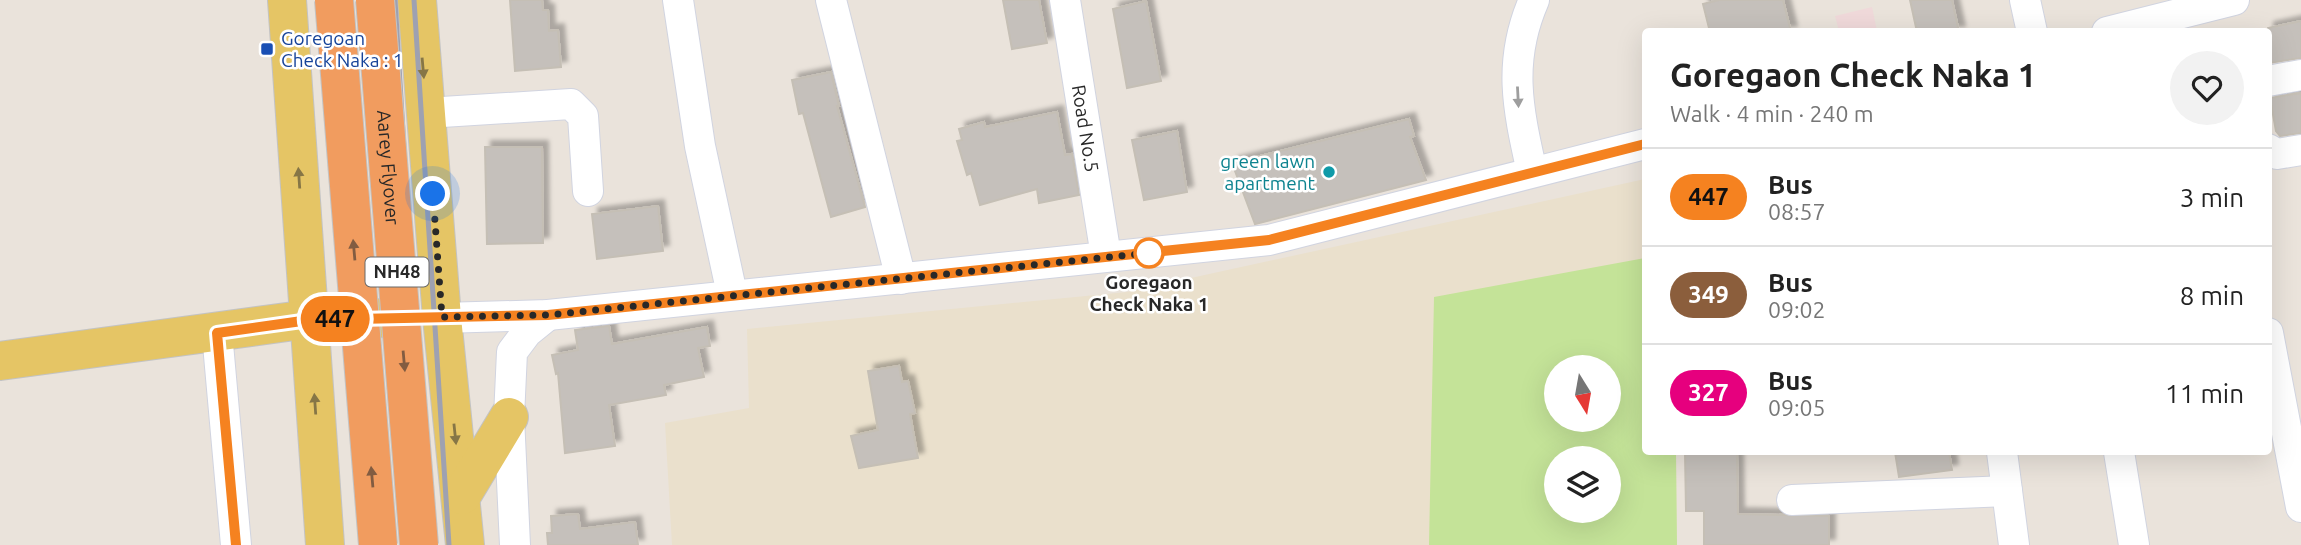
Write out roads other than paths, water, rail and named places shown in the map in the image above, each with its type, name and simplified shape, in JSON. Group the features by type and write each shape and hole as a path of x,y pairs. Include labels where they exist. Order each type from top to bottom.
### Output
{"highway":[{"name":"NH48","path":"334,0 378,545"},
{"name":"Aarey Flyover","path":"375,0 419,545"}],"main road":[{"path":"287,0 325,545"},
{"path":"417,0 442,317 465,545"},
{"path":"0,361 309,320 442,317"},
{"path":"461,495 509,417"}],"street":[{"path":"678,0 700,146 732,295"},
{"path":"831,0 901,279"},
{"name":"Road No.5","path":"1065,0 1106,256"},
{"path":"1532,172 1516,100 1521,29 1534,0"},
{"path":"2025,0 2031,28"},
{"path":"2123,28 2234,0"},
{"path":"2272,80 2301,75"},
{"path":"426,113 571,104 583,116 588,191"},
{"path":"442,317 548,315 1269,240 1642,145"},
{"path":"2272,151 2277,153 2301,150"},
{"path":"514,545 509,417 512,352 527,332 548,315"},
{"path":"217,333 236,545"},
{"path":"2272,354 2301,507"},
{"path":"2002,455 2014,545"},
{"path":"2119,455 2134,545"},
{"path":"1792,500 2007,491"}],"railway":[{"path":"395,0 428,545"},
{"path":"414,0 449,545"}],"place":[{"name":"Goregoan Check Naka : 1","path":"267,49"},
{"name":"green lawn apartment","path":"1329,172"},
{"name":"Goregaon Check Naka 1","path":"1149,253"}]}
